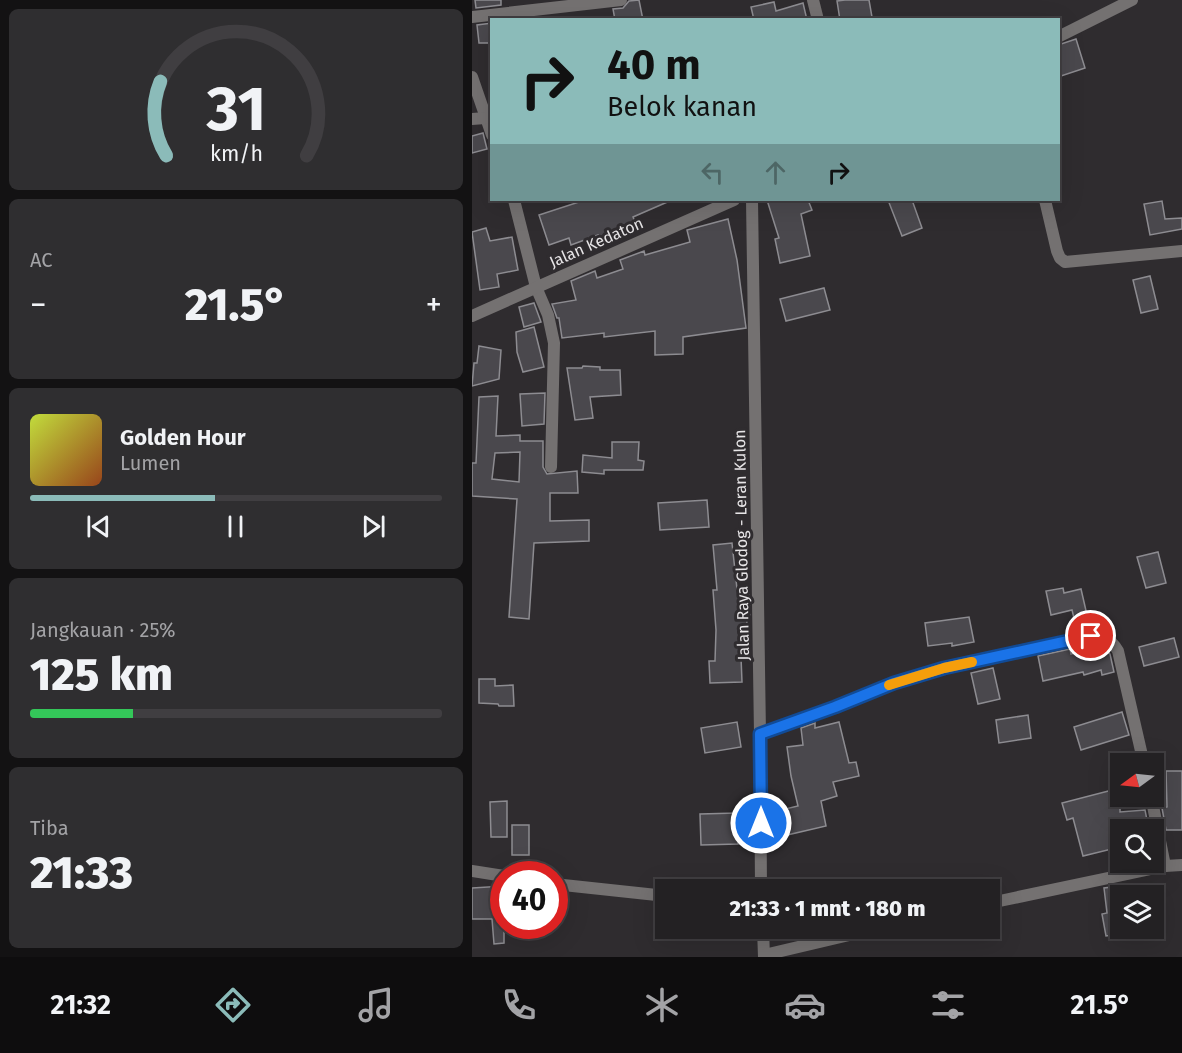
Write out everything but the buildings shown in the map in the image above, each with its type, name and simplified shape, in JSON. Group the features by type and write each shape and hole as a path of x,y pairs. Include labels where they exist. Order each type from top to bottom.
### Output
{"street":[{"path":"472,17 621,0"},
{"path":"813,0 818,18"},
{"path":"1060,36 1132,0"},
{"path":"472,77 490,130"},
{"path":"472,119 485,118"},
{"path":"514,201 536,287 548,315 554,343 551,467"},
{"name":"Jalan Kedaton","path":"472,316 732,201"},
{"name":"Jalan Raya Glodog - Leran Kulon","path":"752,201 761,879"},
{"path":"1045,201 1057,251 1065,262 1182,251"},
{"path":"760,734 894,683 944,668 1091,636 1112,641 1118,651 1141,753"},
{"path":"1153,807 1165,866"},
{"path":"1000,901 1165,866 1182,865"},
{"path":"472,871 490,874"},
{"path":"568,886 655,895"},
{"path":"763,939 764,956 834,939"}],"slow traffic":[{"path":"889,685 972,662"}],"route":[{"path":"761,823 760,734 894,683 944,668 1091,636"}]}
